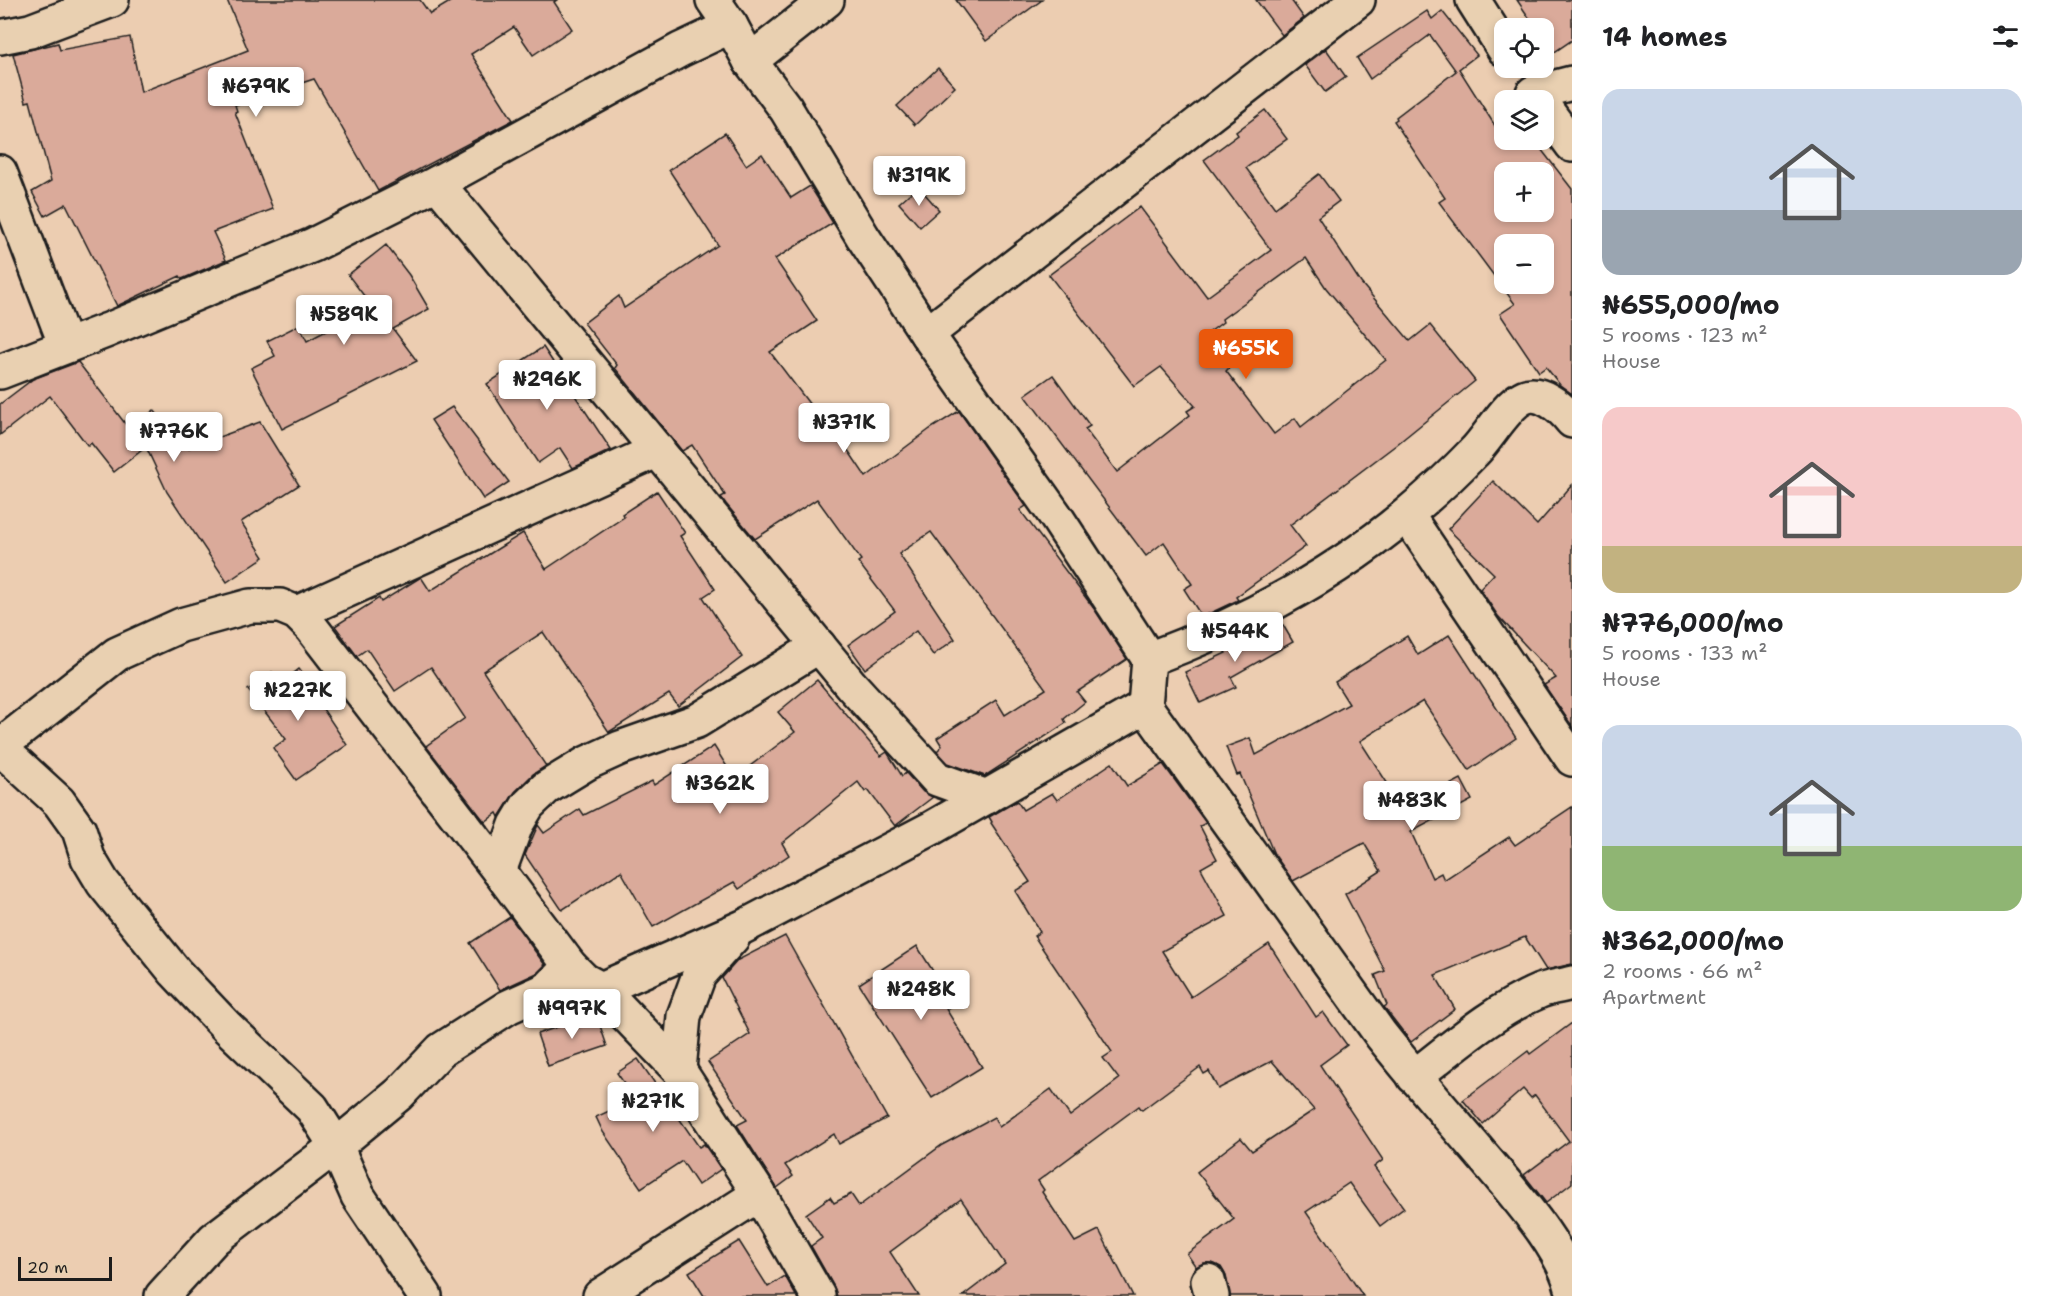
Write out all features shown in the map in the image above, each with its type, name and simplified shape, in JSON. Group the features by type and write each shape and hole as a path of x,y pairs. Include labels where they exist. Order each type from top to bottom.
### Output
{"street":[{"path":"0,37 30,31 112,0"},
{"path":"750,61 826,0"},
{"path":"927,334 1358,0"},
{"path":"1473,0 1494,33"},
{"path":"0,372 313,245 437,183 680,50 722,13 750,61 786,109 863,237 927,334 1054,515 1149,659 1145,706 1381,1035 1529,1211 1568,1273 1572,1288"},
{"path":"1542,90 1572,83"},
{"path":"1554,121 1572,145"},
{"path":"0,172 66,346"},
{"path":"437,183 851,685 936,779 987,798"},
{"path":"1149,659 1239,622 1330,572 1407,514 1475,452 1512,406 1522,398 1531,395 1545,399 1562,408 1572,421"},
{"path":"297,613 658,450"},
{"path":"1407,514 1572,759"},
{"path":"425,1296 358,1196 336,1146 312,1108 227,1027 175,972 103,883 88,858 79,830 59,802 0,747 117,654 181,625 250,606 280,606 297,613 311,627 570,966 584,980 601,990 679,1070 759,1194 818,1296"},
{"path":"499,872 516,825 528,805 546,788 587,763 620,748 697,721 819,646"},
{"path":"601,990 743,927 987,798 1145,706"},
{"path":"932,828 939,796 936,779"},
{"path":"679,1070 684,1016 699,975 743,927"},
{"path":"162,1296 214,1239 399,1095 441,1050 508,1006 548,989 570,966"},
{"path":"1414,1077 1482,1024 1542,990 1572,983"},
{"path":"600,1296 759,1194"}],"building":[{"path":"227,0 420,0 430,14 453,0 557,0 554,2 572,29 533,55 514,27 471,54 513,120 378,191 314,79 235,105 237,111 235,112 273,209 213,232 226,260 182,279 180,276 117,306 66,204 45,216 32,192 51,181 30,101 26,102 13,54 58,43 60,50 130,37 141,92 248,50"},
{"path":"956,0 1042,0 986,41"},
{"path":"1256,0 1291,0 1304,18 1282,35"},
{"path":"1517,0 1572,0 1572,40 1554,52 1554,18 1529,18"},
{"path":"1427,11 1432,19 1442,11 1477,55 1459,69 1494,124 1494,150 1542,150 1551,162 1494,162 1494,222 1554,222 1554,166 1572,189 1572,394 1560,385 1546,367 1539,372 1500,314 1515,304 1508,294 1554,294 1554,234 1494,234 1494,276 1439,202 1445,198 1394,121 1396,117 1456,71 1430,35 1370,79 1357,58"},
{"path":"1326,49 1346,77 1325,92 1305,65"},
{"path":"938,68 955,87 915,125 897,106"},
{"path":"1265,110 1287,139 1246,168 1275,208 1319,174 1339,201 1318,217 1361,283 1410,341 1430,325 1475,381 1396,445 1290,525 1306,546 1236,597 1238,600 1202,617 1184,589 1192,584 1164,542 1146,556 1025,395 1053,375 1090,426 1085,429 1117,472 1190,415 1187,411 1195,406 1161,367 1134,386 1049,275 1140,207 1207,297 1271,250 1204,160 1238,135 1236,132","holes":["1306,258 1326,288 1386,360 1301,427 1295,418 1274,434 1226,371 1229,368 1203,337 1223,322 1222,319"]},
{"path":"725,133 746,165 762,154 791,198 810,186 833,223 775,259 817,321 770,352 829,430 833,428 866,477 930,429 959,411 1026,506 1020,510 1095,610 1127,659 1077,692 1085,702 1064,719 1066,723 985,776 948,763 937,751 942,746 937,738 996,700 1005,715 1046,689 931,532 899,554 955,639 933,655 916,631 865,669 848,645 895,611 858,562 861,560 817,499 755,539 721,497 725,495 692,445 682,451 615,368 617,365 584,323 619,296 624,308 718,245 669,170"},
{"path":"918,186 939,210 920,227 899,203"},
{"path":"386,245 409,275 429,309 393,329 417,361 282,429 251,368 275,356 267,341 299,325 307,341 366,310 360,300 365,297 348,275"},
{"path":"543,347 611,450 573,468 560,448 538,463 487,384"},
{"path":"78,362 130,430 154,410 175,437 183,434 189,448 260,422 299,485 241,522 264,557 227,582 167,492 146,447 114,472 91,443 88,446 50,396 0,435 0,404 33,379"},
{"path":"452,407 509,482 483,499 431,420"},
{"path":"1493,481 1537,525 1572,485 1572,726 1544,685 1556,678 1498,616 1480,589 1494,574 1448,529"},
{"path":"657,491 685,533 680,536 715,589 703,597 742,657 678,706 669,694 609,732 543,632 483,671 546,766 533,774 515,792 499,817 497,813 485,822 426,746 465,718 431,667 395,691 367,649 357,656 335,626 379,598 381,602 421,577 430,591 523,533 546,569 624,517 622,514"},
{"path":"1283,625 1293,642 1231,677 1236,687 1200,703 1185,672 1226,653 1223,649 1256,633 1258,637"},
{"path":"1449,635 1516,738 1469,770 1423,701 1360,741 1404,809 1461,779 1472,800 1411,832 1432,878 1441,873 1444,880 1509,837 1515,845 1572,807 1572,964 1546,970 1525,937 1435,975 1455,1009 1411,1042 1384,1007 1387,1005 1375,975 1385,971 1345,894 1381,871 1364,843 1293,881 1274,854 1226,747 1250,738 1256,755 1349,704 1335,682 1407,636 1418,655"},
{"path":"299,669 323,700 319,703 347,745 296,780 273,748 286,739 248,690 272,672 281,683"},
{"path":"817,680 881,756 887,752 902,776 906,773 923,792 933,797 895,826 868,790 865,792 858,782 782,843 789,855 739,889 734,882 653,927 621,871 562,910 525,855 538,825 544,833 580,809 584,815 652,781 654,785 714,746 734,778 795,732 778,712"},
{"path":"1112,763 1127,786 1163,764 1206,823 1200,826 1217,859 1201,868 1227,916 1162,951 1191,997 1269,944 1316,1017 1323,1012 1347,1045 1320,1065 1383,1160 1374,1167 1404,1208 1380,1226 1349,1183 1306,1212 1363,1296 1230,1296 1226,1276 1221,1267 1212,1263 1204,1263 1196,1267 1187,1254 1234,1219 1197,1172 1241,1138 1252,1151 1314,1110 1272,1061 1218,1089 1209,1071 1204,1074 1200,1067 1142,1110 1139,1106 1038,1181 1044,1190 1042,1192 1075,1242 1099,1230 1133,1296 963,1296 1005,1264 961,1199 890,1252 919,1296 837,1296 811,1246 822,1238 806,1214 830,1197 834,1203 851,1194 859,1206 942,1145 994,1117 999,1127 1051,1089 1070,1116 1119,1079 1103,1058 1112,1052 1034,936 1040,932 1015,891 1030,882 989,817 1017,801 1023,810 1052,793 1057,800"},
{"path":"510,917 545,965 537,973 500,990 470,943"},
{"path":"785,936 887,1118 839,1144 834,1134 785,1165 793,1176 777,1188 737,1125 747,1120 708,1062 750,1034 722,978 738,960"},
{"path":"917,946 954,1004 946,1009 982,1067 932,1098 859,984"},
{"path":"596,1014 607,1046 548,1066 537,1034"},
{"path":"1572,1023 1572,1183 1546,1203 1524,1175 1569,1141 1535,1095 1531,1098 1523,1089 1483,1124 1463,1100 1528,1051 1530,1054"},
{"path":"638,1059 699,1147 704,1144 721,1169 698,1185 682,1161 641,1188 603,1132 596,1117 635,1099 617,1073"},
{"path":"739,1241 768,1287 785,1276 796,1296 704,1296 689,1272"}]}
